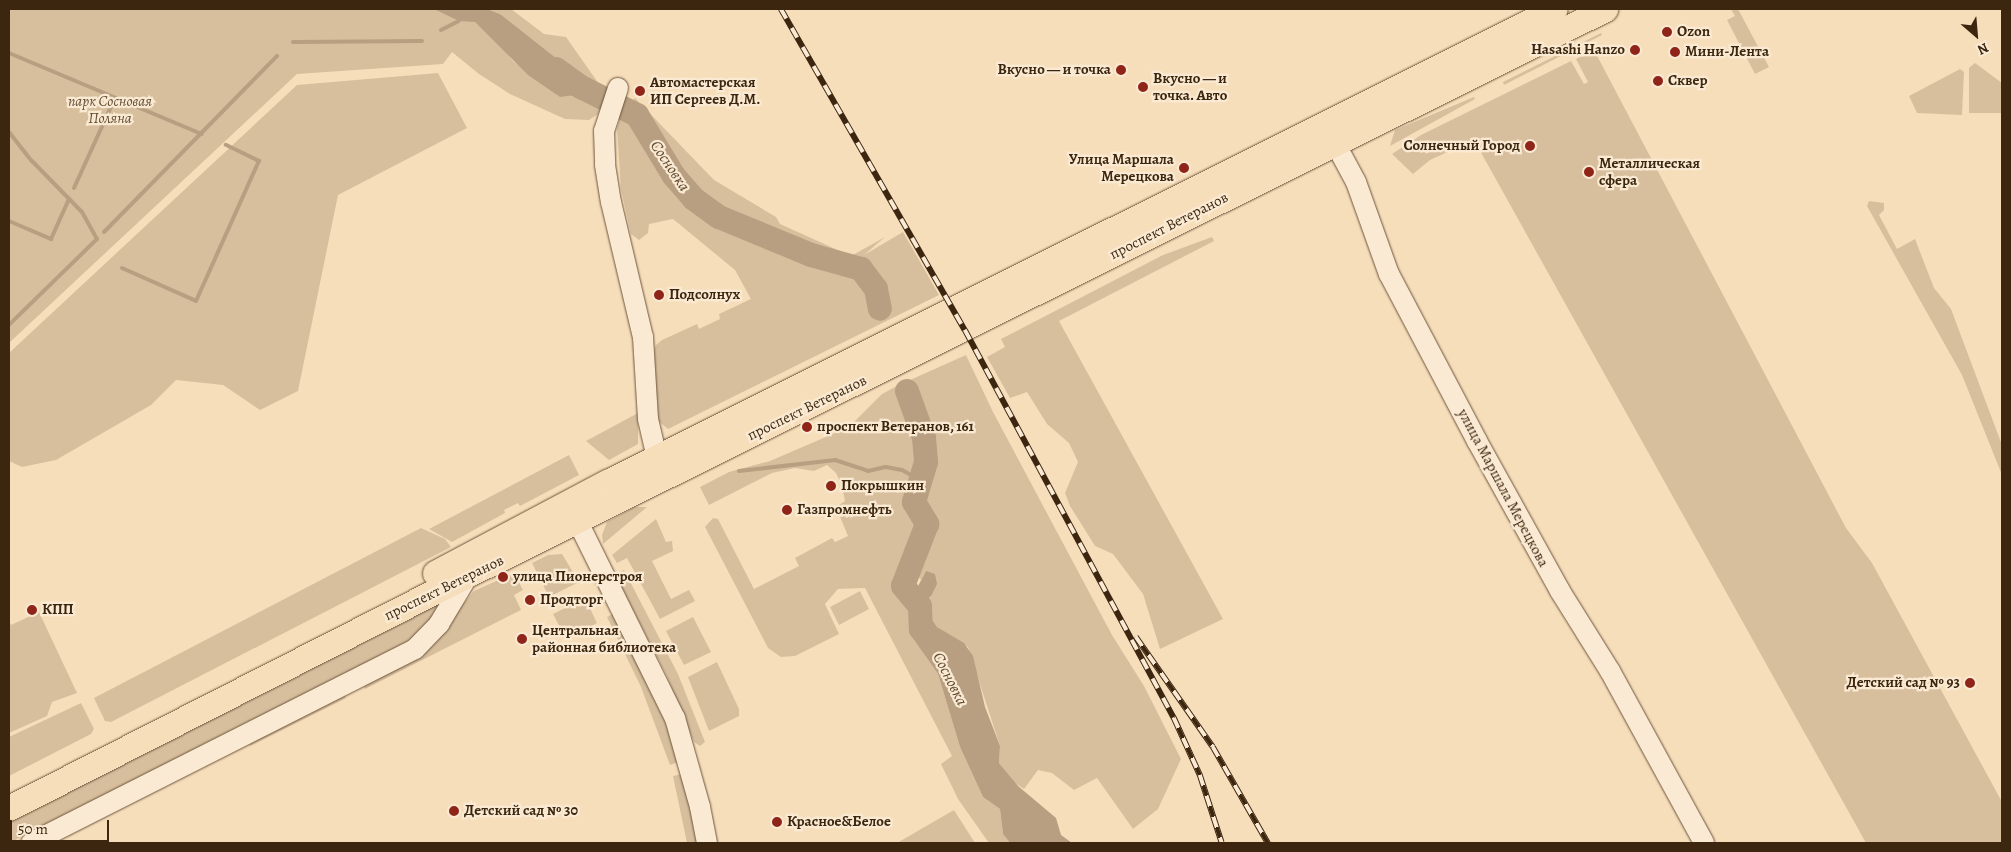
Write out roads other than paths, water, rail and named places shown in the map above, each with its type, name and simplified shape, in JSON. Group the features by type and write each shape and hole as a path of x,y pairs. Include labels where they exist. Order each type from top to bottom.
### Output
{"main road":[{"name":"проспект Ветеранов","path":"9,790 449,566 573,512 1329,131 1554,9"},
{"name":"проспект Ветеранов","path":"9,808 469,574 573,512 657,457 1329,131 1605,9"}],"street":[{"path":"614,99 604,132 606,165 611,202 643,338 648,419 657,457"},
{"name":"улица Маршала Мерецкова","path":"1329,131 1356,182 1389,274 1477,442 1560,591 1610,671 1704,843"},
{"path":"573,512 675,718 700,807 707,843"},
{"path":"32,843 415,648 440,624 469,574"}],"water":[{"path":"434,9 487,9 500,14 576,74 581,87 575,95 560,97 528,75 475,22 459,21"},
{"path":"926,571 935,574 937,584 931,596 920,606 908,593 917,588"},
{"path":"923,606 937,627 964,643 973,656 985,707 1000,746 999,763 1018,786 1056,818 1061,835 1072,843 1010,843 1003,834 1000,809 983,797 960,747 938,674 917,644 911,616 919,614"}],"waterway":[{"path":"441,30 459,21"},
{"path":"293,42 422,41"},
{"path":"9,53 202,134"},
{"path":"104,232 277,56"},
{"name":"Сосновка","path":"556,69 581,87 637,115 674,176 694,199 719,217 811,255 861,269 876,289 880,309"},
{"path":"74,188 115,98"},
{"path":"9,132 32,161 82,212 97,239 9,325"},
{"path":"122,268 196,301 259,161 226,145"},
{"path":"9,221 51,239 69,199"},
{"name":"Сосновка","path":"907,391 924,438 926,462 914,502 927,524 903,586 920,606 921,629 931,643"},
{"path":"739,471 835,460 868,471 886,467 902,470 922,481"}],"railway":[{"path":"781,9 965,330 1174,718 1200,775 1222,843"},
{"path":"1136,637 1213,747 1268,843"}],"place":[{"name":"Ozon","path":"1667,32"},
{"name":"Hasashi Hanzo","path":"1635,50"},
{"name":"Мини-Лента","path":"1675,52"},
{"name":"Вкусно — и точка","path":"1121,70"},
{"name":"Сквер","path":"1658,81"},
{"name":"Вкусно — и точка. Авто","path":"1143,87"},
{"name":"Автомастерская ИП Сергеев Д.М.","path":"640,91"},
{"name":"Солнечный Город","path":"1530,146"},
{"name":"Улица Маршала Мерецкова","path":"1184,168"},
{"name":"Металлическая сфера","path":"1589,172"},
{"name":"Подсолнух","path":"659,295"},
{"name":"проспект Ветеранов, 161","path":"807,427"},
{"name":"Покрышкин","path":"831,486"},
{"name":"Газпромнефть","path":"787,510"},
{"name":"улица Пионерстроя","path":"503,577"},
{"name":"Продторг","path":"530,600"},
{"name":"КПП","path":"32,610"},
{"name":"Центральная районная библиотека","path":"522,639"},
{"name":"Детский сад № 93","path":"1970,683"},
{"name":"Детский сад № 30","path":"454,811"},
{"name":"Красное&Белое","path":"777,822"}],"park label":[{"name":"парк Сосновая Поляна","path":"110,110"}]}
